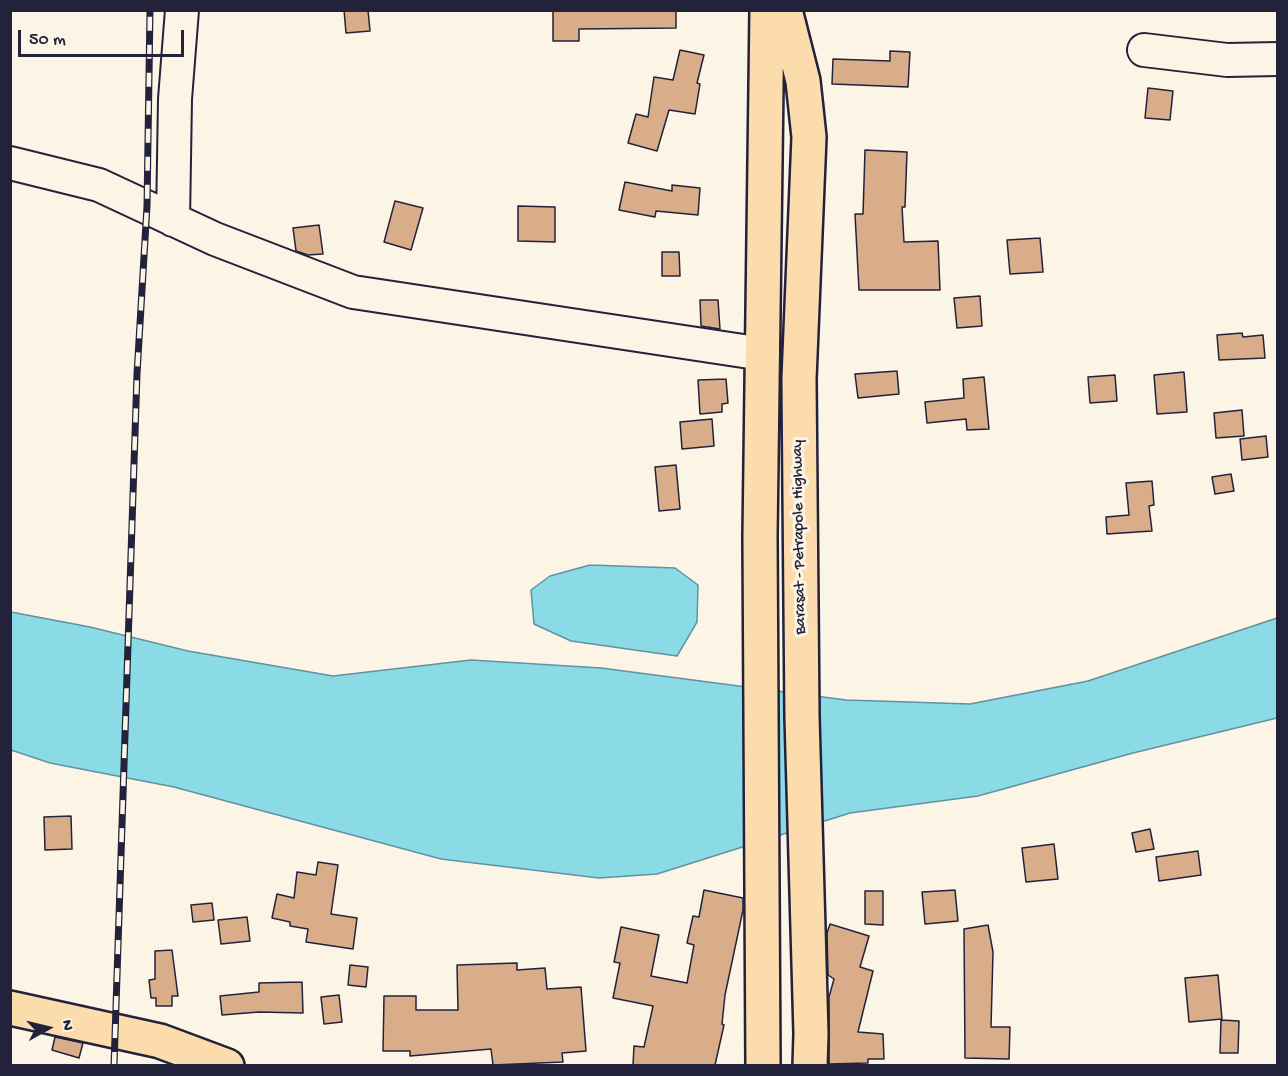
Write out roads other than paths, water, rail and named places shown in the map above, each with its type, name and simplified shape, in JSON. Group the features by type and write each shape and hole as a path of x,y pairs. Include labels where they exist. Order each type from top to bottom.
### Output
{"main road":[{"path":"763,1065 760,536 767,10"},
{"name":"Barasat - Petrapole Highway","path":"785,10 803,81 809,137 799,379 810,1065"},
{"path":"10,1008 160,1041 227,1065"}],"street":[{"path":"173,220 175,99 182,10"},
{"path":"1144,50 1227,60 1278,59"},
{"path":"10,163 99,185 215,239 353,292 763,354"}],"water":[{"path":"590,565 675,568 698,585 697,622 677,656 571,641 534,624 531,590 550,576"},
{"path":"11,612 90,627 188,651 333,676 471,660 601,668 846,700 970,704 1088,681 1277,618 1277,718 1133,753 978,796 850,813 657,874 599,878 441,859 174,787 50,763 11,750"}],"railway":[{"path":"114,1066 137,374 147,206 150,10"}]}
